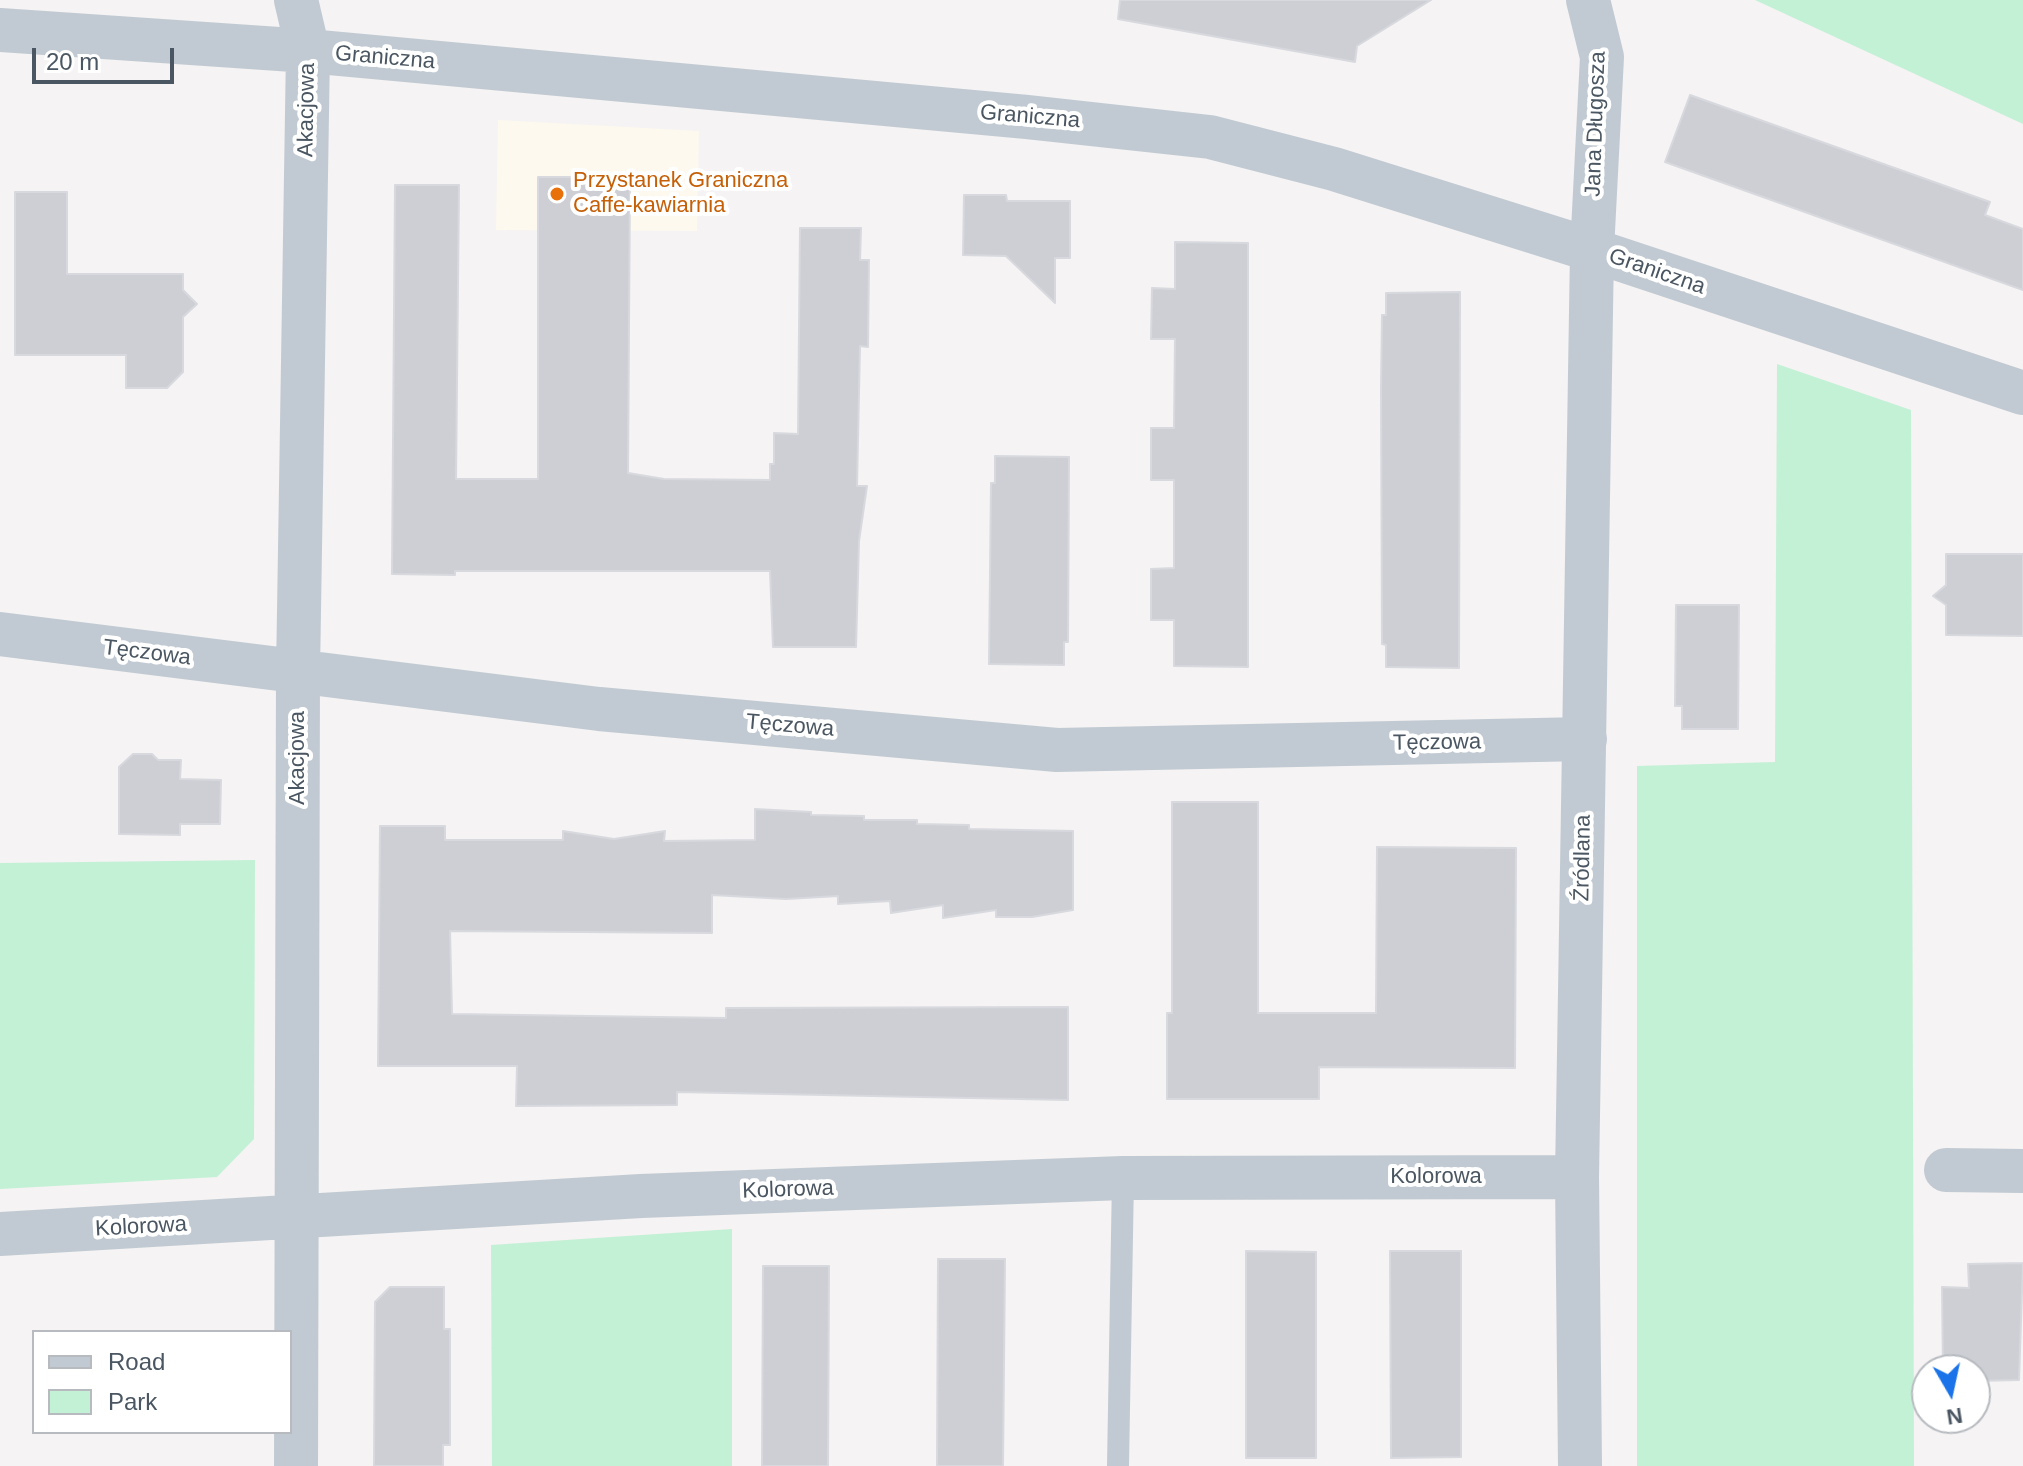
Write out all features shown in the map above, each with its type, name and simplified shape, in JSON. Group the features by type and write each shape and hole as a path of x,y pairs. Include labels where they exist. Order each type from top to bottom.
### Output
{"street":[{"name":"Akacjowa","path":"296,0 308,51 298,673 296,1466"},
{"name":"Jana Długosza","path":"1588,0 1602,57 1592,250"},
{"name":"Graniczna","path":"0,30 308,51 1043,118 1210,137 1334,169 1592,250 2023,393"},
{"name":"Źródlana","path":"1580,1466 1577,1177 1592,250"},
{"name":"Tęczowa","path":"0,634 599,709 1057,750 1585,739"},
{"path":"1946,1170 2023,1171"},
{"name":"Kolorowa","path":"0,1234 296,1219 641,1196 1123,1178 1577,1177"}],"lane":[{"path":"1118,1466 1123,1178"}],"shaded area":[{"path":"498,120 699,131 697,231 496,230"}],"green space":[{"path":"1755,0 2023,0 2023,124"},
{"path":"1777,364 1911,410 1914,1354 1911,1354 1911,1434 1914,1434 1914,1466 1637,1466 1637,766 1775,762"},
{"path":"255,860 254,1139 217,1177 0,1189 0,863"},
{"path":"732,1229 732,1466 492,1466 491,1245"}],"building":[{"path":"1120,0 1431,0 1357,46 1355,62 1118,19"},
{"path":"1690,95 1990,202 1985,215 2023,229 2023,290 1665,162"},
{"path":"538,177 630,177 628,473 664,479 770,480 770,464 774,464 774,433 798,434 800,228 861,228 860,260 869,260 868,347 860,346 857,486 867,486 859,541 856,647 773,647 770,571 455,571 455,575 392,574 395,185 459,185 456,479 538,479"},
{"path":"15,192 67,192 67,274 183,274 183,290 197,304 183,317 183,372 167,388 126,388 126,355 15,355"},
{"path":"964,195 1006,195 1007,201 1070,201 1070,258 1055,258 1055,303 1006,256 963,255"},
{"path":"1175,242 1248,243 1248,667 1174,666 1174,620 1151,620 1151,569 1174,568 1174,480 1151,480 1151,428 1174,428 1175,339 1151,339 1152,288 1175,289"},
{"path":"1460,292 1459,668 1386,667 1386,645 1382,644 1381,388 1382,315 1386,315 1386,293"},
{"path":"995,456 1069,457 1068,642 1064,642 1064,665 989,664 991,483 995,483"},
{"path":"1946,554 2023,554 2023,636 1946,635 1946,605 1933,596 1946,585"},
{"path":"1676,605 1739,605 1738,729 1682,729 1682,706 1675,706"},
{"path":"133,754 152,754 158,760 181,760 180,779 221,780 220,824 180,824 180,835 119,834 119,767"},
{"path":"1172,802 1258,802 1258,1013 1376,1013 1377,847 1516,848 1515,1068 1319,1067 1319,1099 1167,1099 1167,1013 1172,1013"},
{"path":"755,809 864,816 864,820 917,820 917,824 969,825 969,829 1073,831 1073,910 1032,917 996,917 996,910 943,918 943,905 891,913 890,901 838,904 838,896 786,899 712,895 712,933 450,931 452,1014 726,1018 726,1008 1068,1007 1068,1100 677,1092 677,1105 516,1106 517,1066 378,1066 380,826 445,826 445,840 563,840 563,831 614,839 665,831 664,841 755,840"},
{"path":"1246,1251 1316,1252 1316,1458 1246,1458"},
{"path":"1390,1251 1461,1251 1461,1457 1391,1458"},
{"path":"938,1259 1005,1259 1003,1466 937,1466"},
{"path":"2023,1263 2019,1380 1991,1381 1991,1354 1943,1354 1942,1287 1969,1288 1968,1264"},
{"path":"763,1266 829,1266 828,1466 762,1466"},
{"path":"390,1287 444,1287 444,1329 450,1329 450,1445 443,1445 443,1466 374,1466 375,1302"}],"place":[{"name":"Przystanek Graniczna Caffe-kawiarnia","path":"557,194"}]}
